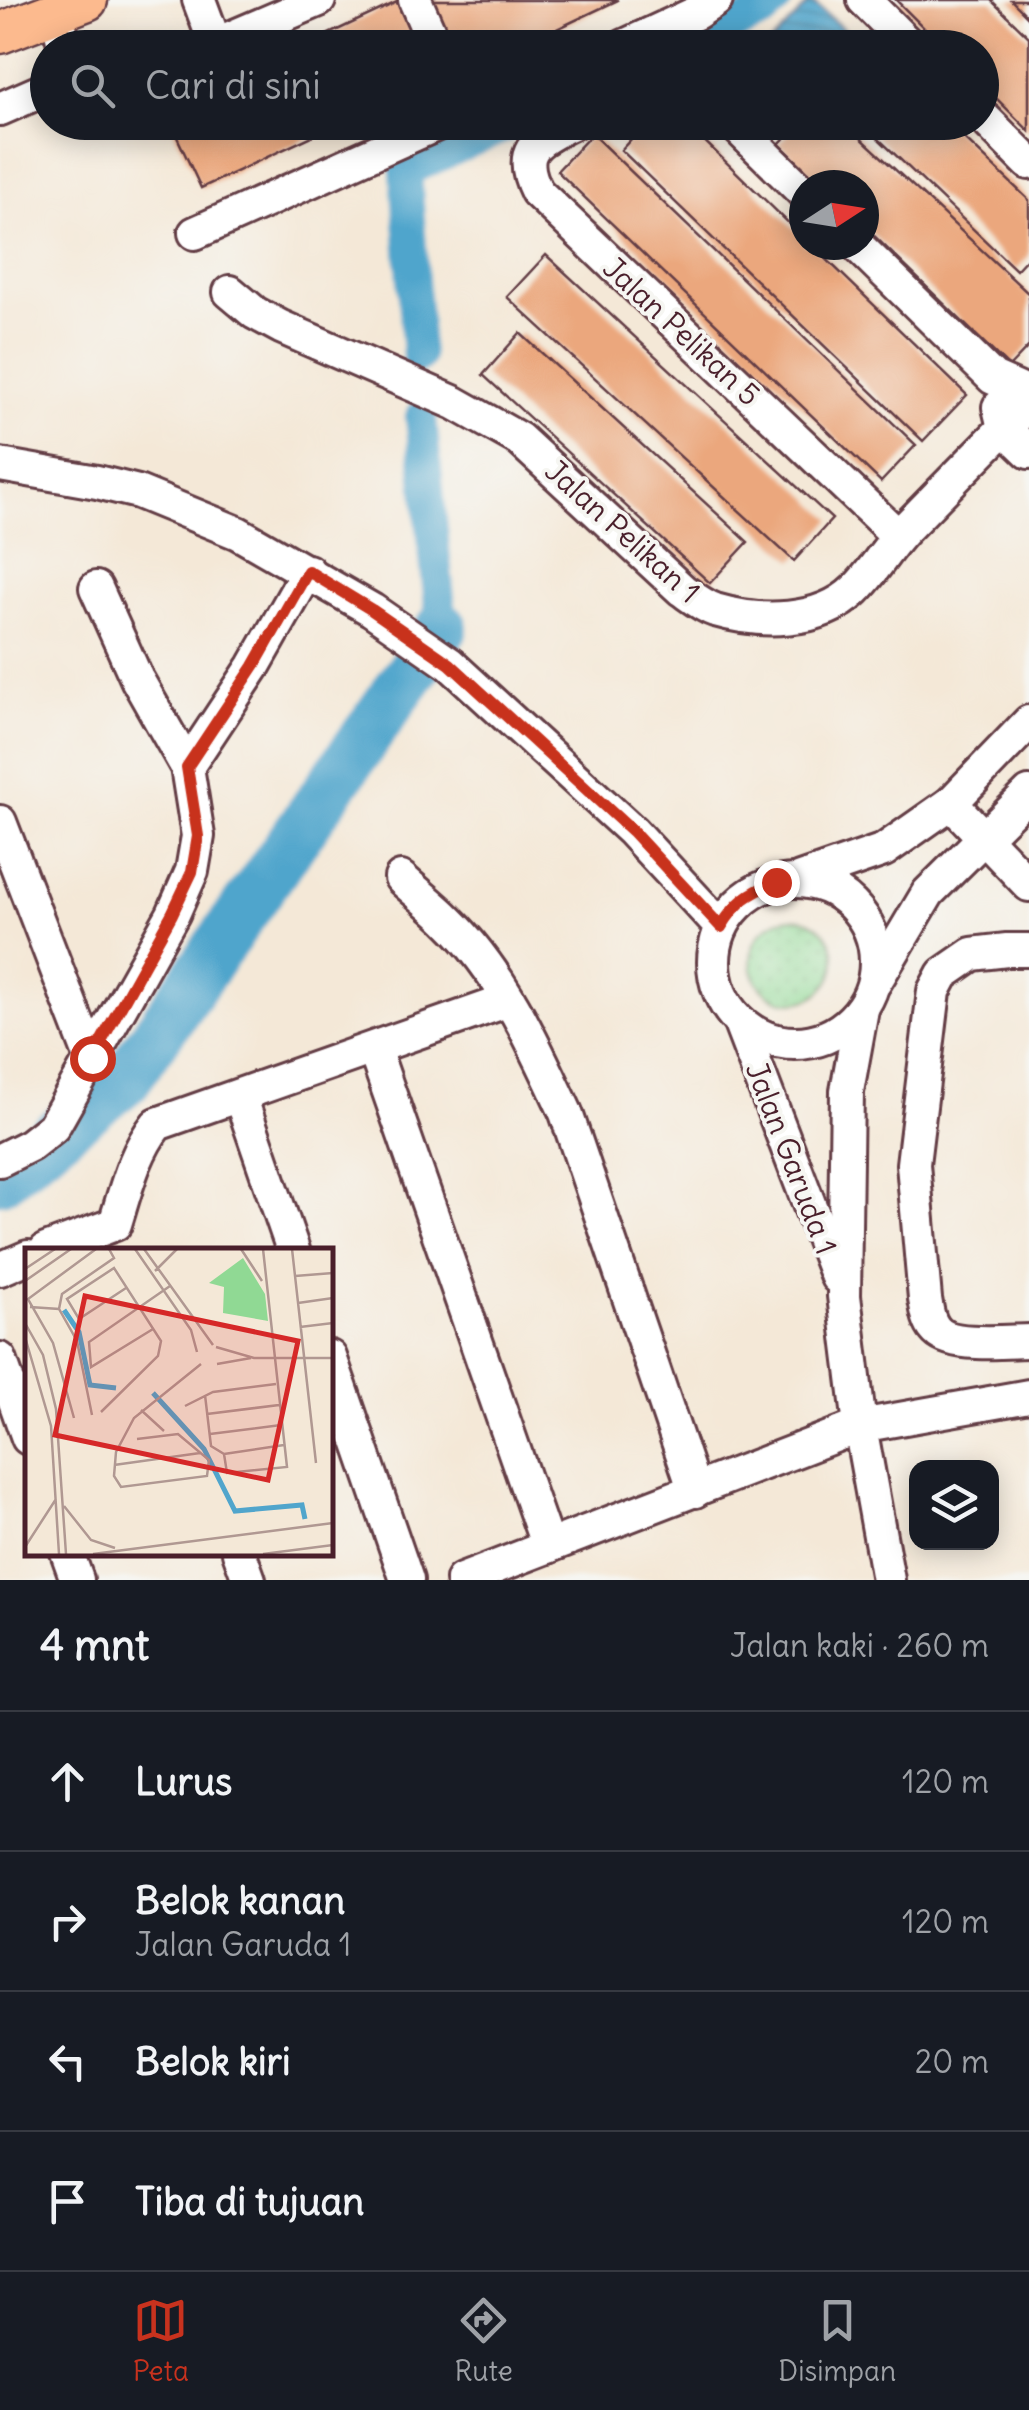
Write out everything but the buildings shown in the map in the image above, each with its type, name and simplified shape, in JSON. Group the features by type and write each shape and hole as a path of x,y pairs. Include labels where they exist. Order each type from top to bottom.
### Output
{"main road":[{"path":"0,32 69,20"}],"street":[{"path":"200,0 207,30"},
{"path":"249,30 319,0"},
{"path":"415,0 428,30"},
{"path":"659,30 716,0"},
{"path":"864,0 894,30"},
{"path":"0,110 30,96"},
{"path":"999,133 1029,162"},
{"path":"195,233 402,140"},
{"name":"Jalan Pelikan 5","path":"540,140 530,148 528,164 537,192 898,536"},
{"path":"750,140 789,178"},
{"path":"872,260 993,378 1029,394"},
{"name":"Jalan Pelikan 1","path":"230,292 281,328 456,403 519,439 682,590 712,609 772,618 804,617 828,609 854,592 898,536 1029,403"},
{"path":"993,378 1004,428 1029,452"},
{"path":"0,465 138,492 238,533 372,610 450,664 632,831 721,927"},
{"path":"187,767 254,666 308,571"},
{"path":"0,1160 30,1145 53,1127 192,872 198,836 187,767 137,679 96,588"},
{"path":"800,880 884,850 950,803 1029,722"},
{"path":"888,1580 860,1426 844,1296 847,1091 868,996 877,960 873,936 862,914 845,896 824,884 776,882 754,891 734,906 721,927 714,950 714,975 723,1001 739,1021 763,1037 790,1044 818,1041 843,1029 868,996 928,893 1029,794"},
{"path":"950,803 1029,885"},
{"path":"0,822 92,1058"},
{"path":"401,878 450,921 480,959 539,1055 566,1113 694,1490"},
{"path":"1029,950 972,954 938,981 930,1008 913,1164 925,1299 934,1329 947,1338 967,1341 1029,1342"},
{"path":"57,1248 120,1237 136,1157 157,1124 508,1000"},
{"name":"Jalan Garuda 1","path":"739,1021 844,1296"},
{"path":"374,1050 548,1546"},
{"path":"240,1096 292,1248"},
{"path":"0,1269 25,1258"},
{"path":"0,1359 25,1430"},
{"path":"332,1362 407,1580"},
{"path":"462,1580 860,1426 1029,1396"},
{"path":"68,1555 77,1580"},
{"path":"240,1555 249,1580"}],"green space":[{"path":"793,918 809,921 823,930 832,944 832,976 823,990 809,999 793,1002 777,999 763,990 754,976 751,960 754,944 763,930 777,921"}],"water":[{"path":"811,1 844,30 783,30"}],"waterway":[{"path":"726,30 764,13 777,0"},
{"path":"418,357 406,171 476,140"},
{"path":"421,417 442,628"},
{"path":"0,1178 125,1080 442,628"}],"route":[{"path":"92,1058 192,872 198,836 187,767 254,666 308,571 450,664 632,831 721,927 734,906 754,891 776,882"}]}
